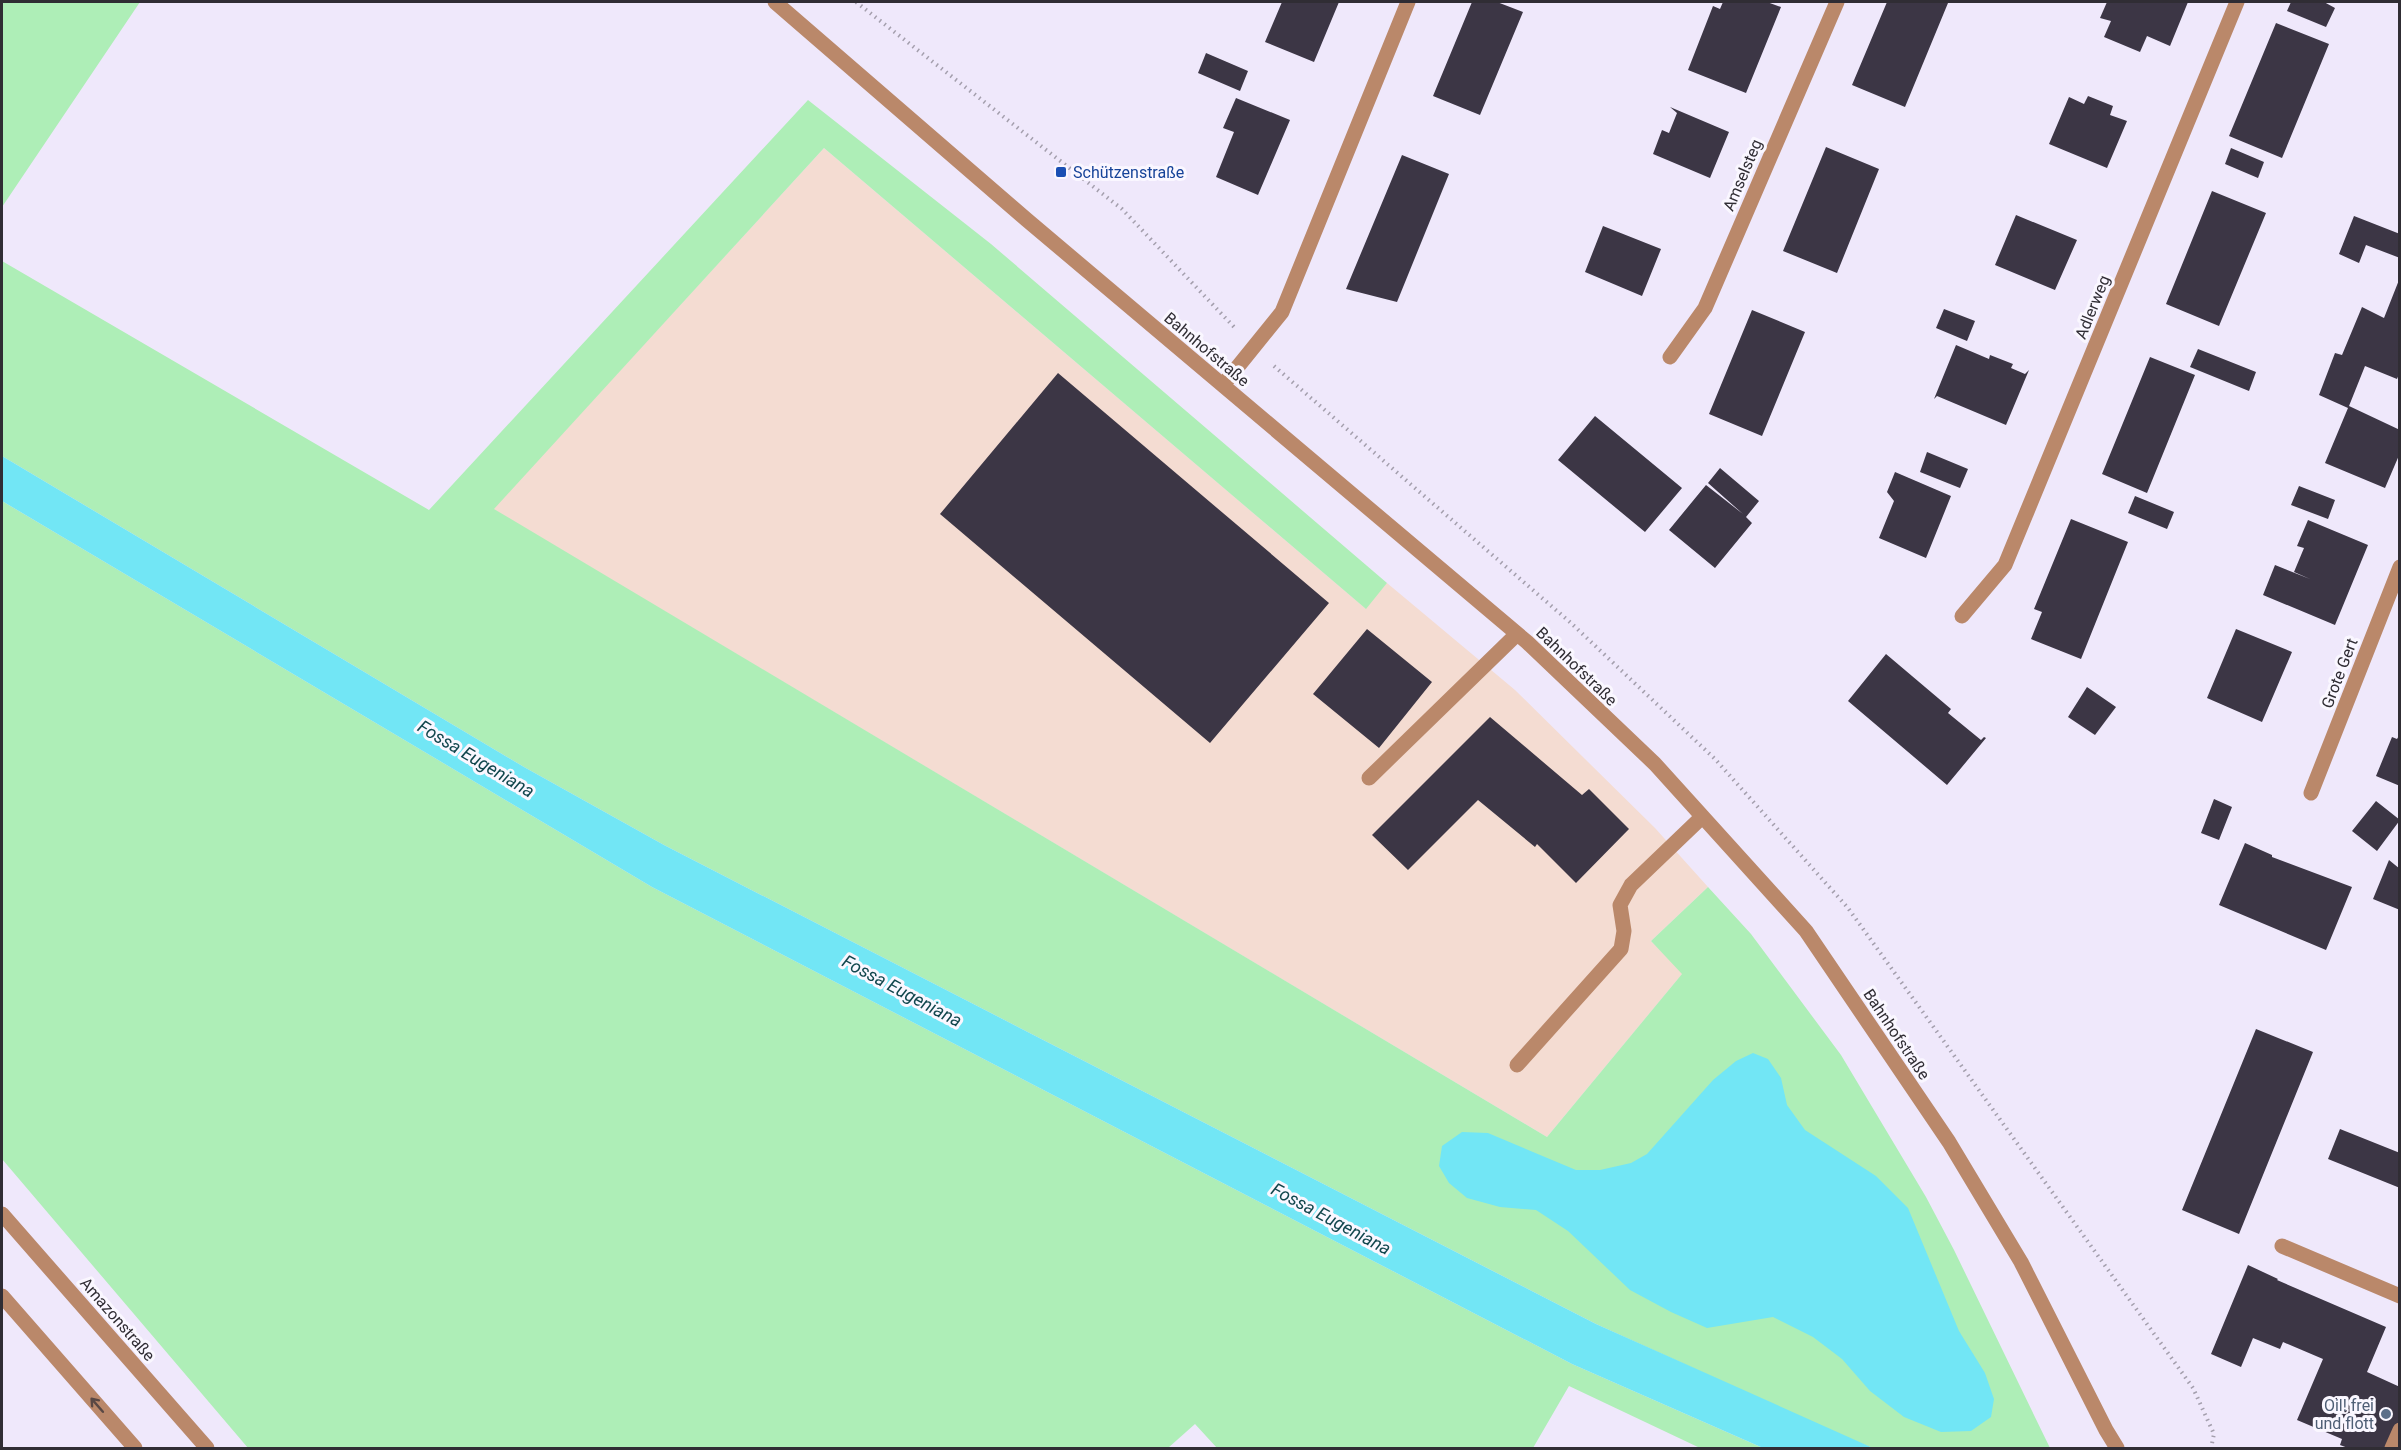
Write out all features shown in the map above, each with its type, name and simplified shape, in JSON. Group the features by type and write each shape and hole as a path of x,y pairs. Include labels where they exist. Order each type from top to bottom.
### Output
{"street":[{"name":"Bahnhofstraße","path":"775,2 1027,220 1517,634 1655,764 1806,931 1949,1142 2021,1262 2117,1449"},
{"path":"1223,385 1282,312 1408,2"},
{"name":"Amselsteg","path":"1670,357 1705,308 1837,2"},
{"name":"Adlerweg","path":"1962,616 2005,565 2237,2"},
{"name":"Grote Gert","path":"2312,793 2400,567"},
{"path":"1369,778 1517,634"},
{"path":"1517,1065 1621,949 1624,931 1620,905 1631,885 1702,817"},
{"name":"Amazonstraße","path":"2,1214 207,1449"},
{"path":"2282,1246 2400,1296"},
{"path":"2,1296 135,1449"},
{"name":"Bahnhofstraße","path":"2106,1430 2111,1449"},
{"path":"2392,1449 2400,1430"}],"path":[{"path":"856,2 1122,208 1254,348"}],"shaded area":[{"path":"824,148 1365,608 1387,583 1515,690 1655,828 1708,887 1651,941 1683,973 1547,1137 493,509"}],"green space":[{"path":"2,2 140,2 2,207"},
{"path":"808,100 991,244 1387,583 1366,609 824,148 494,509 1547,1137 1682,974 1651,941 1708,887 1751,934 1841,1055 1926,1197 2050,1448 1873,1448 1596,1324 664,845 524,767 2,456 2,261 429,510"},
{"path":"2,501 652,887 1572,1364 1763,1448 1700,1448 1569,1386 1533,1448 1217,1448 1195,1424 1168,1448 248,1448 2,1159"}],"water":[{"name":"Fossa Eugeniana","path":"2,456 524,767 664,845 1596,1324 1873,1448 1763,1448 1572,1364 652,887 2,501"},
{"path":"1753,1053 1768,1059 1781,1078 1787,1105 1805,1130 1876,1176 1908,1208 1959,1331 1985,1373 1994,1399 1991,1417 1971,1431 1941,1432 1904,1417 1870,1391 1842,1359 1813,1337 1773,1317 1707,1328 1671,1312 1630,1290 1568,1231 1536,1210 1500,1207 1467,1198 1449,1183 1439,1166 1442,1146 1462,1132 1488,1133 1576,1170 1600,1170 1631,1163 1647,1154 1713,1080 1736,1061"}],"building":[{"path":"1282,2 1339,2 1314,62 1265,42"},
{"path":"1472,2 1497,2 1523,12 1480,115 1433,96"},
{"path":"1723,2 1767,2 1781,7 1746,93 1688,70 1713,6 1720,9"},
{"path":"1887,2 1948,3 1905,107 1852,85"},
{"path":"2107,2 2188,2 2170,46 2147,36 2140,52 2104,37 2111,21 2100,18"},
{"path":"2291,2 2324,2 2335,8 2326,27 2287,11"},
{"path":"2276,23 2329,44 2282,158 2229,136"},
{"path":"1206,53 1248,71 1240,91 1198,73"},
{"path":"2088,96 2113,106 2110,115 2127,121 2107,168 2049,144 2069,97 2084,104"},
{"path":"1236,98 1290,120 1258,195 1216,177 1234,132 1223,128"},
{"path":"1670,107 1729,132 1710,178 1653,154 1662,130 1669,133 1677,113"},
{"path":"1826,147 1879,169 1837,273 1783,251"},
{"path":"2231,148 2264,162 2258,178 2225,164"},
{"path":"1402,155 1449,174 1397,302 1346,289"},
{"path":"2212,191 2266,213 2219,326 2166,304"},
{"path":"2016,215 2077,240 2055,290 1995,265"},
{"path":"2354,216 2400,234 2400,258 2366,245 2359,263 2339,254"},
{"path":"1603,226 1661,249 1642,296 1585,272"},
{"path":"2399,280 2400,372 2397,379 2365,366 2349,406 2400,430 2400,453 2385,488 2325,463 2348,408 2319,395 2335,353 2342,355 2362,307 2384,318"},
{"path":"1944,309 1975,321 1967,341 1936,328"},
{"path":"1752,310 1805,332 1762,436 1709,414"},
{"path":"1956,345 1989,359 1990,355 2013,364 2011,368 2025,374 2029,370 2006,425 1937,396 1934,399"},
{"path":"2198,349 2256,372 2249,391 2190,367"},
{"path":"2150,357 2195,375 2147,493 2102,474"},
{"path":"1058,373 1329,603 1210,743 940,514"},
{"path":"1595,416 1682,488 1645,532 1558,460"},
{"path":"1927,452 1968,469 1960,488 1920,472"},
{"path":"1720,468 1759,501 1746,517 1752,523 1715,568 1669,530 1706,485 1743,514 1708,483"},
{"path":"1895,472 1951,496 1926,558 1879,538 1894,501 1887,492"},
{"path":"2299,486 2335,500 2328,519 2291,505"},
{"path":"2135,496 2174,512 2167,529 2128,513"},
{"path":"2071,519 2128,542 2081,659 2031,639 2042,612 2034,609"},
{"path":"2308,520 2368,545 2335,625 2263,595 2275,565 2310,579 2294,572 2304,548 2297,546"},
{"path":"1367,629 1432,682 1379,748 1313,694"},
{"path":"2236,629 2292,652 2262,722 2207,698"},
{"path":"1886,654 1951,709 1948,713 1981,740 1986,738 1947,785 1848,701"},
{"path":"2087,687 2116,707 2095,735 2068,717"},
{"path":"1490,717 1582,795 1589,789 1629,829 1576,883 1537,844 1535,847 1478,800 1408,870 1372,835"},
{"path":"2400,734 2400,786 2376,776 2392,737 2397,739"},
{"path":"2214,799 2232,807 2219,840 2201,833"},
{"path":"2376,801 2400,820 2377,851 2352,831"},
{"path":"2245,843 2272,857 2352,887 2326,950 2219,905"},
{"path":"2389,860 2400,869 2400,910 2373,899"},
{"path":"2256,1029 2313,1052 2239,1234 2182,1210"},
{"path":"2340,1129 2400,1153 2400,1188 2328,1159"},
{"path":"2248,1265 2386,1327 2367,1372 2400,1387 2400,1448 2348,1448 2340,1445 2342,1439 2297,1420 2323,1359 2283,1342 2280,1349 2253,1338 2241,1367 2211,1354"}],"place":[{"name":"Schützenstraße","path":"1061,172"},
{"name":"Oil! frei und flott","path":"2386,1414"}]}
